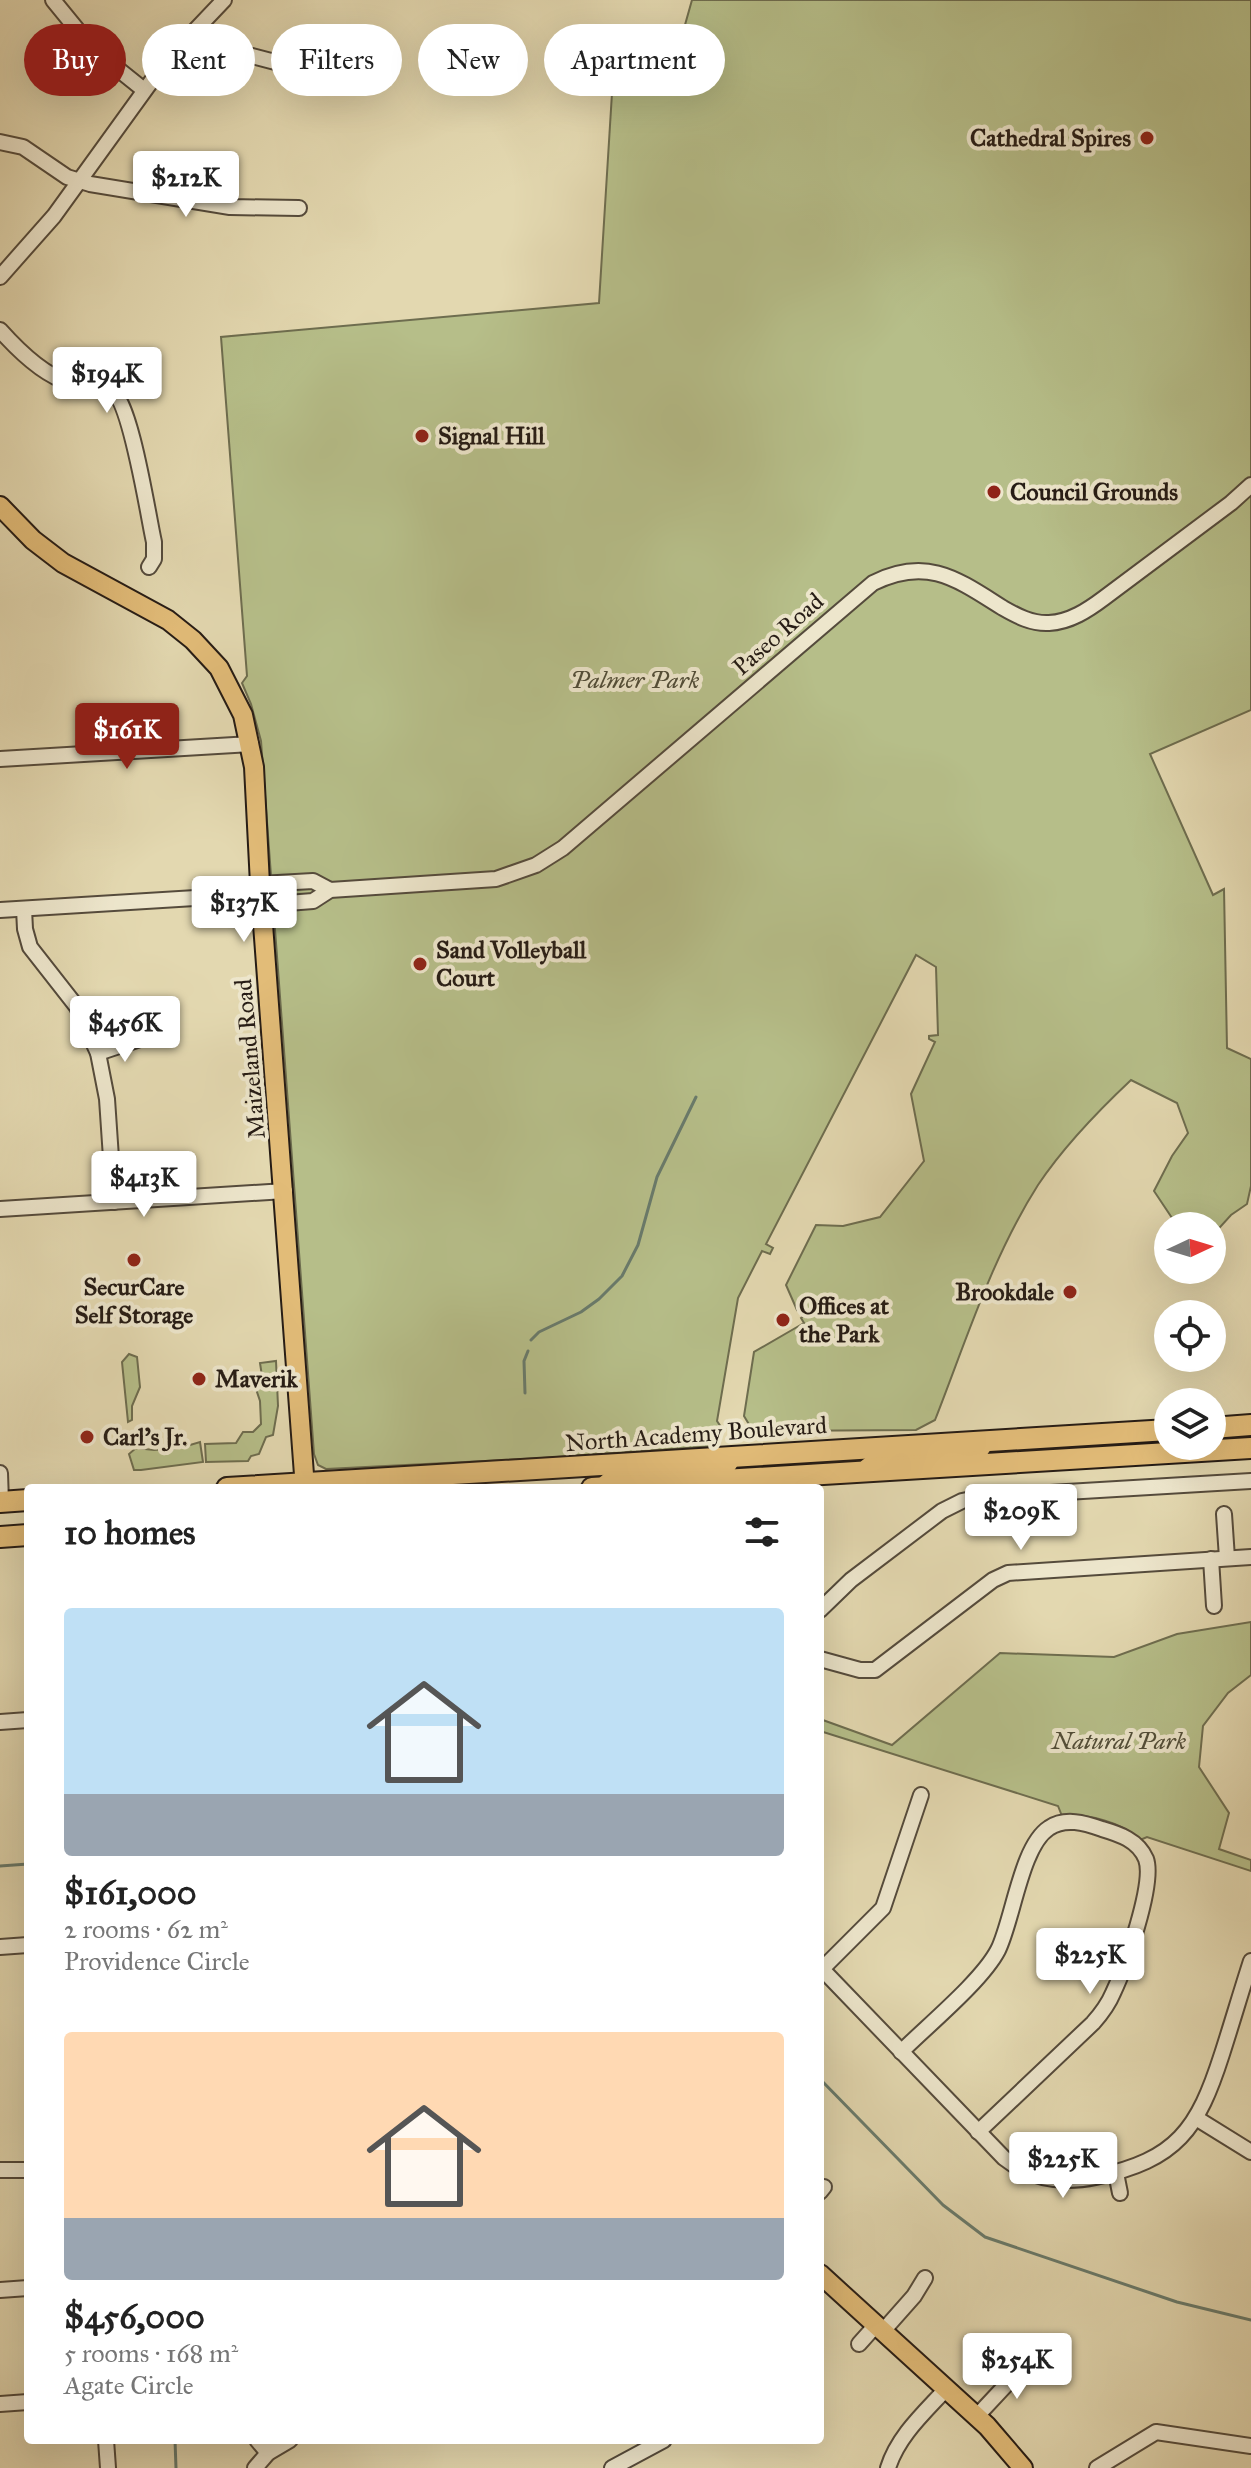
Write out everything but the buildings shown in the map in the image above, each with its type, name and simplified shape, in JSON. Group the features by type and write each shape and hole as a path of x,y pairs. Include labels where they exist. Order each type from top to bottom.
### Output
{"highway":[{"path":"1226,1427 1251,1425"},
{"name":"North Academy Boulevard","path":"336,1484 1154,1431"},
{"name":"North Academy Boulevard","path":"668,1484 1251,1448"},
{"path":"1,1502 24,1500"},
{"path":"0,1537 24,1535"}],"main road":[{"name":"Maizeland Road","path":"0,506 33,540 63,563 168,620 193,640 219,668 243,715 251,744 259,822 261,894 285,1191 304,1484"},
{"path":"861,1471 876,1461 976,1455 985,1442"},
{"path":"606,1484 613,1478 627,1476 716,1469 727,1465 731,1459"},
{"path":"824,2278 977,2416 1023,2468"}],"street":[{"path":"53,0 93,49 142,88"},
{"path":"201,24 224,0"},
{"path":"0,277 38,236 142,93"},
{"path":"0,142 23,147 67,177 80,181 230,207 299,208"},
{"path":"0,330 25,354 60,379 108,388 118,395 131,430 154,542 154,559 149,567"},
{"name":"Paseo Road","path":"0,910 261,894 313,881 330,890 505,877 536,865 563,848 841,608 886,576 920,570 945,574 1028,620 1043,623 1061,621 1089,609 1251,485"},
{"path":"0,759 251,744"},
{"path":"24,909 30,947 77,1007 98,1053 107,1099 114,1202"},
{"path":"98,1053 140,1039"},
{"path":"0,1209 285,1191"},
{"path":"0,1473 1,1502"},
{"path":"824,1606 851,1580 942,1511 962,1501 981,1497 1251,1481"},
{"path":"1224,1514 1227,1558"},
{"path":"824,1660 860,1670 875,1670 1001,1575 1023,1571 1251,1557"},
{"path":"1211,1559 1214,1606"},
{"path":"0,1722 24,1720"},
{"path":"824,1965 883,1908 921,1795"},
{"path":"901,2052 992,1960 1003,1939 1031,1850 1044,1832 1051,1826 1072,1822 1103,1829 1135,1843 1143,1853 1148,1869 1147,1891 1114,1992 1093,2023 978,2132"},
{"path":"0,1947 24,1945"},
{"path":"824,1971 978,2132 1014,2165 1049,2180 1076,2180 1141,2165 1164,2152 1186,2132 1209,2092 1244,2007 1251,1961"},
{"path":"1196,2118 1251,2152"},
{"path":"0,2170 24,2170"},
{"path":"1116,2173 1120,2193"},
{"path":"859,2344 914,2296 925,2278"},
{"path":"0,2290 24,2288"},
{"path":"977,2416 1021,2369 1037,2360"},
{"path":"888,2468 896,2447 906,2433 946,2389"},
{"path":"0,2404 24,2402"},
{"path":"1097,2468 1156,2432 1251,2446"},
{"path":"106,2444 108,2468"},
{"path":"260,2444 268,2453"},
{"path":"255,2468 268,2453 283,2444"},
{"path":"612,2468 657,2444"}],"green space":[{"name":"Palmer Park","path":"692,0 1251,0 1251,710 1150,754 1213,895 1224,889 1227,1048 1251,1059 1251,1186 1247,1204 1226,1221 1226,1212 1168,1212 1154,1191 1188,1133 1177,1103 1131,1080 1093,1117 1038,1185 1007,1241 981,1300 935,1420 916,1430 753,1431 744,1416 754,1352 804,1323 801,1318 805,1315 801,1309 797,1310 786,1285 816,1225 843,1226 880,1217 924,1161 911,1094 935,1042 929,1036 938,1035 936,967 916,955 766,1244 773,1248 770,1254 762,1251 738,1298 717,1421 721,1427 715,1446 326,1469 318,1465 314,1454 261,741 242,683 247,676 221,337 599,303 612,96 725,96 725,24 685,24"},
{"path":"129,1354 137,1357 140,1387 132,1406 132,1420 128,1422 122,1362"},
{"path":"276,1361 278,1406 273,1435 266,1437 259,1454 251,1456 248,1461 206,1462 205,1444 236,1443 243,1432 253,1432 261,1424 260,1401 255,1386 262,1376 260,1363"},
{"path":"200,1442 203,1462 134,1470 129,1454 136,1448 180,1448"},
{"name":"Natural Park","path":"1251,1622 1251,1675 1228,1693 1203,1726 1199,1767 1229,1813 1219,1849 1251,1860 1251,1871 1147,1837 1140,1840 1124,1828 1104,1820 1062,1816 1058,1806 824,1732 824,1720 892,1745 1000,1653 1114,1657 1177,1634"}],"waterway":[{"path":"531,1340 539,1332 581,1312 622,1276 638,1245 657,1177 696,1097"},
{"path":"525,1393 524,1361 528,1351"},
{"path":"0,1866 24,1864"},
{"path":"824,2083 943,2205 985,2237 1177,2302 1251,2320"},
{"path":"175,2444 176,2468"}],"place":[{"name":"Cathedral Spires","path":"1147,138"},
{"name":"Signal Hill","path":"422,436"},
{"name":"Council Grounds","path":"994,492"},
{"name":"Sand Volleyball Court","path":"420,964"},
{"name":"SecurCare Self Storage","path":"134,1260"},
{"name":"Brookdale","path":"1070,1292"},
{"name":"Offices at the Park","path":"783,1320"},
{"name":"Maverik","path":"199,1379"},
{"name":"Carl's Jr.","path":"87,1437"}]}
